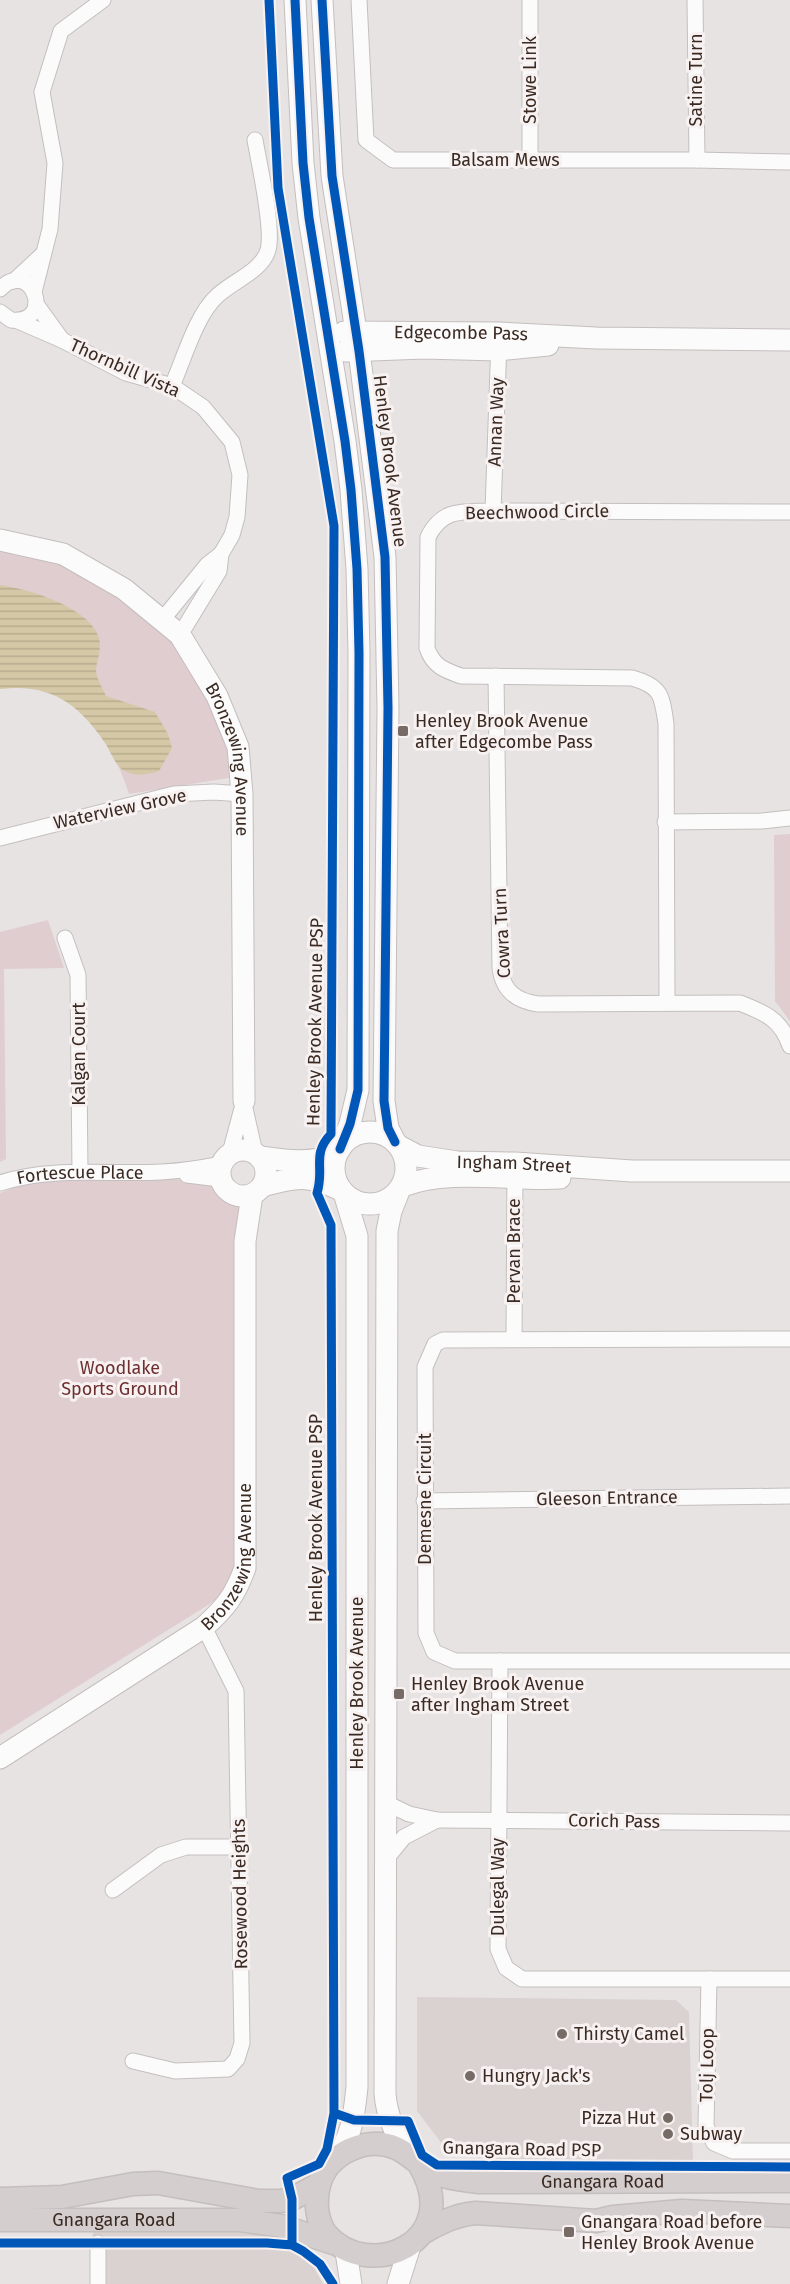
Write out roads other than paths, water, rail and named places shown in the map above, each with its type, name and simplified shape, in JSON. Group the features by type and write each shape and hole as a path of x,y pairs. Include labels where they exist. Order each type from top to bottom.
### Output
{"main road":[{"path":"295,0 306,196 351,490 357,569 359,653 357,1090 350,1124 338,1151 334,1171 343,1192"},
{"name":"Henley Brook Avenue","path":"322,0 332,176 358,341 386,557 388,708 384,1101 388,1128 398,1144"},
{"name":"Edgecombe Pass","path":"328,342 596,338 790,340"},
{"name":"Bronzewing Avenue","path":"0,540 63,554 124,589 180,635 217,696 238,747 242,794 244,1101"},
{"path":"366,1132 387,1136 398,1144 407,1165 406,1176 401,1188 390,1199 378,1204 354,1201 343,1192 320,1182 300,1178 250,1192 229,1192 224,1165 247,1150 257,1155 302,1162 319,1160 338,1151 356,1135 366,1132"},
{"name":"Ingham Street","path":"398,1144 418,1156 514,1171"},
{"path":"250,1192 266,1171 257,1155"},
{"name":"Ingham Street","path":"401,1188 428,1179 514,1171 790,1171"},
{"name":"Henley Brook Avenue","path":"401,1188 391,1211 387,1231 384,2027 386,2106 393,2129 415,2161"},
{"name":"Bronzewing Avenue","path":"0,1758 204,1627 227,1606 238,1587 245,1568 244,1241 250,1192"},
{"name":"Henley Brook Avenue","path":"324,2175 350,2136 357,2087 357,1236 343,1192"},
{"path":"376,2144 394,2147 415,2161 429,2181 433,2198 431,2216 424,2232 409,2249 394,2257 378,2260 361,2259 339,2248 323,2230 318,2216 316,2200 324,2175 342,2154 358,2146 376,2144"},
{"name":"Gnangara Road","path":"415,2161 436,2174 478,2182 790,2181"},
{"name":"Gnangara Road","path":"0,2199 62,2197 133,2184 158,2183 259,2201 281,2201 292,2199 324,2175"},
{"name":"Gnangara Road","path":"424,2232 460,2214 476,2213 596,2221 613,2217 682,2211 790,2216"},
{"name":"Gnangara Road","path":"0,2220 240,2220 282,2226 339,2248"},
{"path":"339,2248 351,2284"},
{"path":"398,2284 409,2249"}],"street":[{"path":"7,319 30,316 50,229 55,163 42,92 61,31 103,0"},
{"name":"Balsam Mews","path":"359,0 366,140 393,160 790,162"},
{"name":"Stowe Link","path":"531,0 531,160"},
{"name":"Satine Turn","path":"695,0 697,160"},
{"path":"172,386 205,310 217,296 260,264 268,249 268,217 255,140"},
{"path":"14,281 43,254"},
{"path":"0,289 7,283 22,281 29,285 35,298"},
{"name":"Thornbill Vista","path":"35,298 62,340"},
{"name":"Thornbill Vista","path":"7,319 62,340 126,373 172,386 203,407 232,442 240,475 237,517 232,535 221,555 219,571 180,635"},
{"name":"Annan Way","path":"493,511 499,341"},
{"name":"Beechwood Circle","path":"668,1001 665,714 660,693 650,683 632,678 461,676 444,670 431,660 427,648 428,537 434,525 444,516 457,513 493,511 790,513"},
{"name":"Thornbill Vista","path":"162,620 207,565 221,555"},
{"name":"Cowra Turn","path":"496,676 500,969 509,992 526,1002 740,1003 768,1014 786,1034 790,1046"},
{"name":"Waterview Grove","path":"0,838 174,794 214,792 242,794"},
{"path":"666,822 762,821 790,818"},
{"name":"Kalgan Court","path":"66,938 78,975 80,1172"},
{"name":"Bronzewing Avenue","path":"244,1101 257,1155"},
{"name":"Bronzewing Avenue","path":"224,1165 244,1101"},
{"name":"Fortescue Place","path":"0,1183 22,1176 80,1172 160,1172 224,1165"},
{"name":"Pervan Brace","path":"514,1171 514,1339"},
{"name":"Demesne Circuit","path":"790,1339 443,1340 435,1344 425,1367 424,1501 426,1633 434,1652 454,1661 790,1661"},
{"name":"Gleeson Entrance","path":"424,1501 790,1496"},
{"name":"Rosewood Heights","path":"133,2061 175,2071 228,2069 237,2059 242,2043 236,1691 204,1627"},
{"name":"Dulegal Way","path":"500,1661 498,1949 506,1968 522,1978 790,1979"},
{"name":"Corich Pass","path":"386,1803 409,1814 437,1820 790,1823"},
{"name":"Corich Pass","path":"386,1859 404,1837 437,1820"},
{"path":"113,1890 161,1855 186,1847 239,1847"},
{"name":"Tolj Loop","path":"709,1979 706,2126 714,2143 733,2151 790,2151"},
{"path":"98,2243 98,2284"}],"place":[{"name":"Henley Brook Avenue after Edgecombe Pass","path":"403,731"},
{"name":"Henley Brook Avenue after Ingham Street","path":"399,1694"},
{"name":"Thirsty Camel","path":"562,2034"},
{"name":"Hungry Jack's","path":"470,2076"},
{"name":"Pizza Hut","path":"668,2118"},
{"name":"Subway","path":"668,2134"},
{"name":"Gnangara Road before Henley Brook Avenue","path":"569,2232"}],"park label":[{"name":"Woodlake Sports Ground","path":"120,1378"}]}
